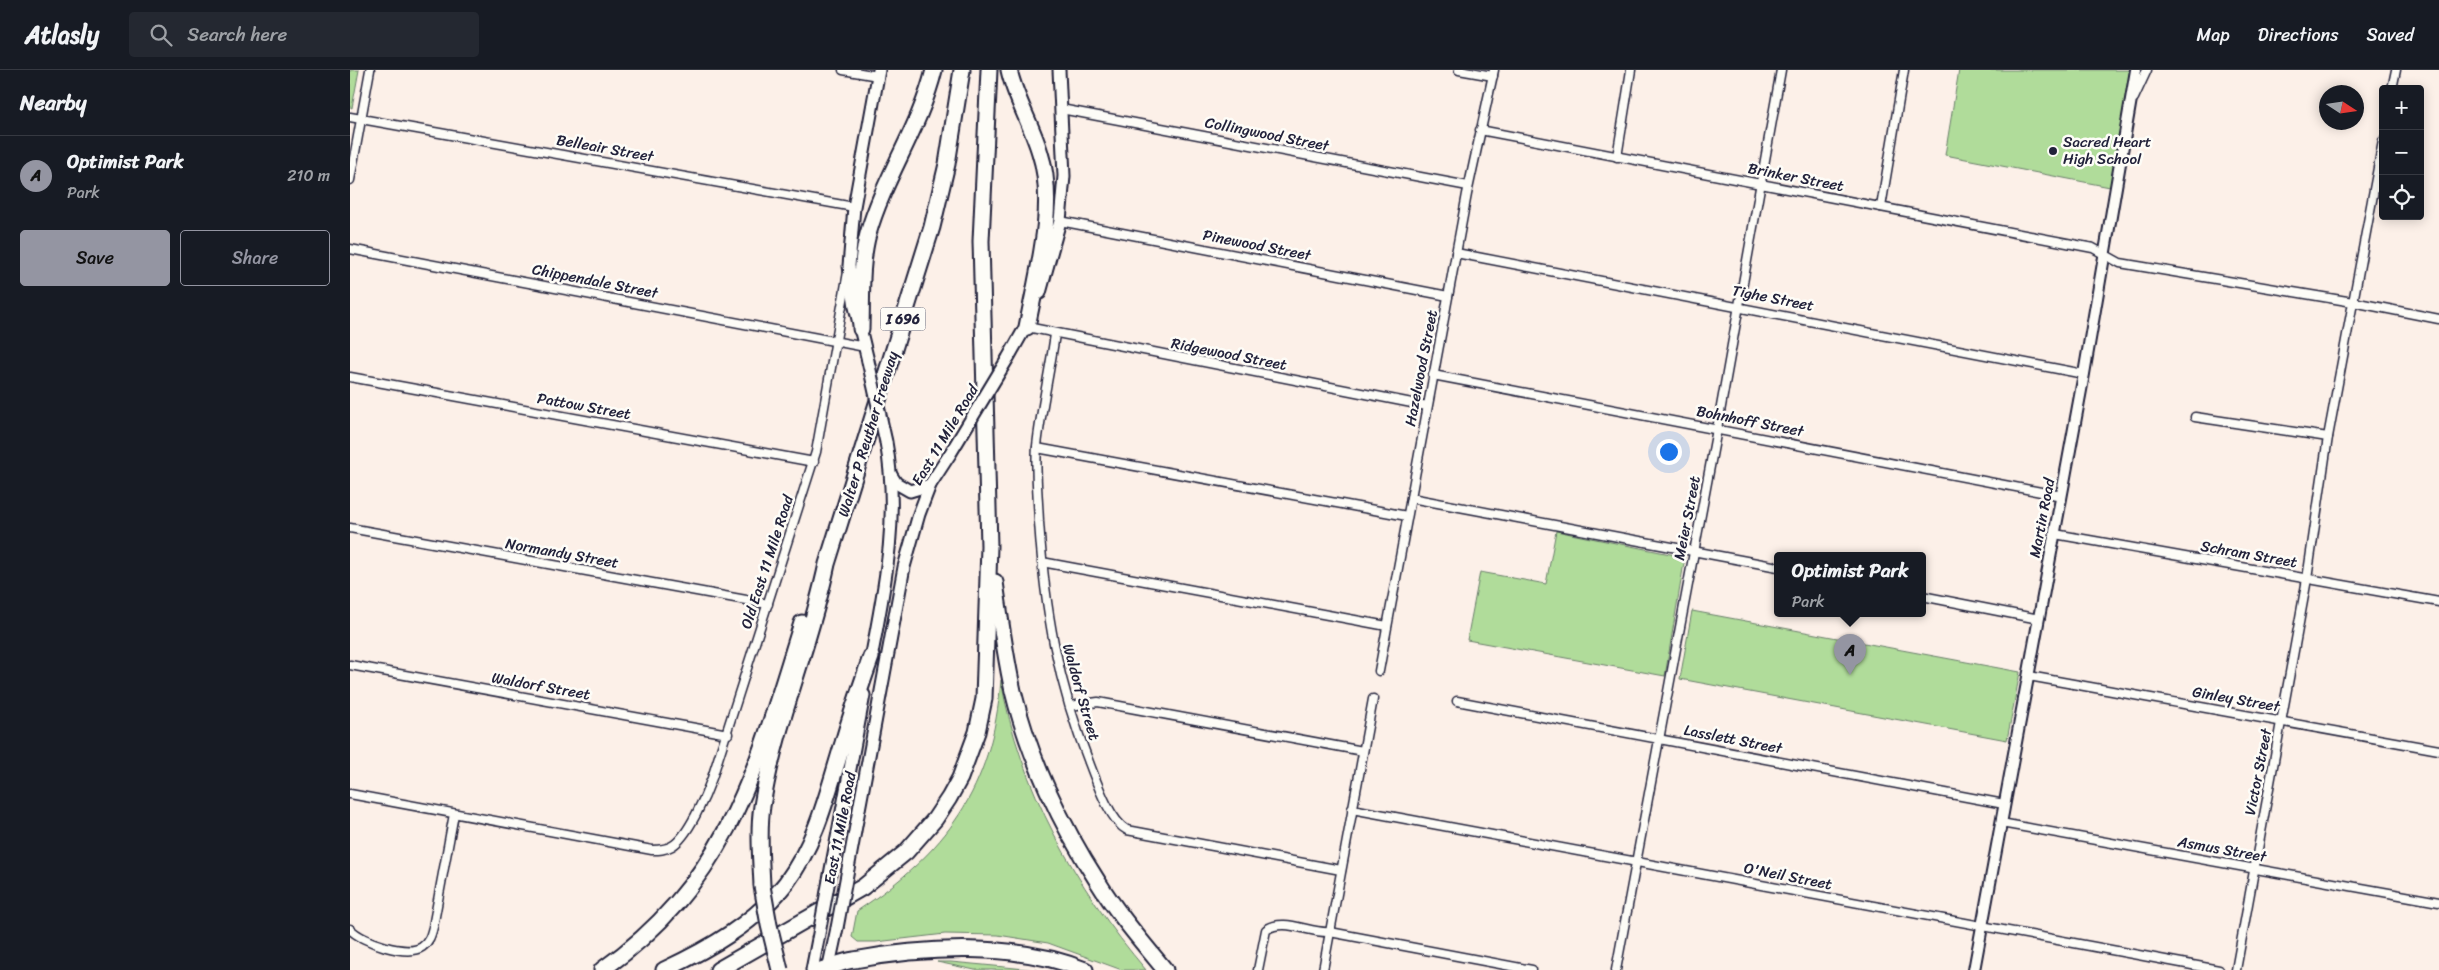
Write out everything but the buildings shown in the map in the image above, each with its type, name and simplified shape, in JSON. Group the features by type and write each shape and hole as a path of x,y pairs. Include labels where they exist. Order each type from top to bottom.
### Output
{"highway":[{"path":"861,329 865,253 873,218 915,124 934,70"},
{"name":"Walter P Reuther Freeway","path":"827,564 932,227 947,164 962,70"},
{"path":"718,970 863,887 906,852 935,819 949,798 968,759 984,699 989,546 981,241 989,70"},
{"path":"1009,70 1040,153 1046,180 1045,222 1027,327"},
{"path":"989,546 1014,691 1025,731 1041,772 1076,844 1098,882 1165,970"},
{"path":"780,970 762,886 762,808 770,763 819,605 827,564"},
{"path":"602,970 644,936 675,905 694,883 723,839 758,764 809,602 827,564"},
{"path":"664,970 697,955 740,927 774,898 797,866 814,836 871,657"},
{"path":"826,969 852,960 942,949 1032,955 1084,970"}],"main road":[{"name":"East 11 Mile Road","path":"826,969 848,869 904,567 919,514 930,485 1027,327 1047,272 1060,221 1064,176 1059,70"},
{"name":"East 11 Mile Road","path":"812,970 890,551 893,511 891,475 886,442 861,329 850,266 854,207 878,73"},
{"path":"891,475 896,483 910,491 930,485"}],"street":[{"path":"350,180 370,70"},
{"path":"843,70 878,73"},
{"path":"1459,70 1493,73"},
{"path":"1617,157 1631,70"},
{"name":"Meier Street","path":"1616,970 1718,429 1781,70"},
{"path":"1881,207 1904,70"},
{"name":"Martin Road","path":"1974,970 2084,374 2136,70"},
{"path":"2130,107 2147,70"},
{"path":"2393,85 2396,70"},
{"name":"Hazelwood Street","path":"1379,671 1468,186 1493,73"},
{"name":"Collingwood Street","path":"1061,109 1468,186"},
{"name":"Belleair Street","path":"350,117 854,207"},
{"name":"Brinker Street","path":"1480,130 2093,248 2120,263 2353,302 2439,319"},
{"path":"2353,302 2379,162"},
{"name":"Pinewood Street","path":"1060,221 1448,296"},
{"name":"Chippendale Street","path":"350,249 865,347"},
{"name":"Tighe Street","path":"1456,252 1739,305 2084,374"},
{"name":"Old East 11 Mile Road","path":"454,814 652,850 666,848 680,838 701,804 728,734 814,462 850,266"},
{"name":"Victor Street","path":"2236,970 2282,722 2307,579 2328,437 2353,302"},
{"name":"Ridgewood Street","path":"1027,327 1427,406"},
{"name":"Waldorf Street","path":"1056,334 1037,448 1042,562 1050,633 1070,706 1096,780 1122,828 1147,835 1341,870"},
{"name":"Bohnhoff Street","path":"1433,375 2062,496"},
{"name":"Pattow Street","path":"350,377 814,462"},
{"path":"2195,417 2328,437"},
{"path":"1037,448 1407,516"},
{"path":"1411,498 1774,567"},
{"name":"Normandy Street","path":"350,528 768,604"},
{"name":"Schram Street","path":"2055,534 2439,602"},
{"path":"1042,562 1387,626"},
{"path":"1926,597 2039,618"},
{"name":"Waldorf Street","path":"350,665 728,734"},
{"name":"Ginley Street","path":"2029,676 2439,750"},
{"path":"1323,970 1373,699"},
{"name":"Lasslett Street","path":"1457,701 2004,804"},
{"path":"1070,706 1098,702 1363,751"},
{"path":"350,794 454,814 433,927 428,941 418,949 408,950 368,942 350,929"},
{"name":"O'Neil Street","path":"1352,809 2219,970"},
{"name":"Asmus Street","path":"2001,823 2439,902"},
{"path":"1258,970 1266,930 1281,925 1320,933 1330,932 1532,970"}],"green space":[{"path":"350,70 359,70 352,108 350,107"},
{"path":"1959,70 2130,70 2110,187 1945,155"},
{"path":"1556,531 1685,557 1665,676 1467,640 1480,572 1546,584"},
{"path":"1692,611 2020,672 2007,740 1680,679"},
{"path":"1001,680 1021,758 1036,797 1054,834 1096,905 1146,970 1122,970 1048,943 998,935 945,934 876,942 858,942 852,937 857,911 889,888 916,865 940,841 959,814 975,786 987,754 996,719"},
{"path":"937,962 951,962 1037,970 975,970"}],"place":[{"name":"Sacred Heart High School","path":"2053,151"},
{"name":"Optimist Park","path":"1850,675"}]}
